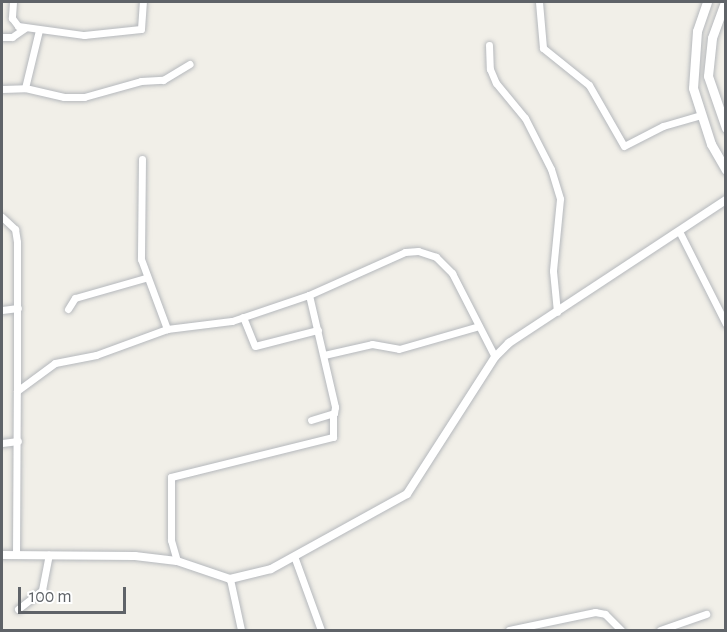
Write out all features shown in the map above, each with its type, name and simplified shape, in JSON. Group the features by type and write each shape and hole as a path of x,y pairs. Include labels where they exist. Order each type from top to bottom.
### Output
{"main road":[{"path":"707,2 693,62 693,87 711,144 726,170"},
{"path":"725,2 712,38 708,76 726,128"}],"street":[{"path":"13,2 14,23 26,28 84,35 141,29 143,2"},
{"path":"539,2 543,48 589,85 624,146 663,126 701,115"},
{"path":"2,37 12,37 26,28"},
{"path":"25,88 39,30"},
{"path":"489,45 490,69 496,83 525,118 551,169 560,199 553,271 557,312"},
{"path":"2,89 25,88 64,97 84,97 141,81 163,80 190,64"},
{"path":"142,159 139,240 145,278 167,329"},
{"path":"2,555 135,556 177,561 230,579 271,569 407,494 495,357 509,343 680,233 726,200"},
{"path":"2,217 15,229 18,308 16,555"},
{"path":"680,233 726,324"},
{"path":"16,391 55,363 96,355 167,329 243,317 309,295 405,252 425,252 452,273 495,357"},
{"path":"68,309 75,298 145,278"},
{"path":"177,561 171,533 171,477 333,437 334,403 309,295"},
{"path":"2,310 18,308"},
{"path":"243,317 255,345 318,330"},
{"path":"324,355 372,344 399,350 479,326"},
{"path":"311,420 333,414"},
{"path":"2,443 18,441"},
{"path":"18,609 42,590 49,555"},
{"path":"294,556 321,630"},
{"path":"230,579 241,630"},
{"path":"509,630 595,612 605,614 621,630"},
{"path":"660,630 706,614"}]}
